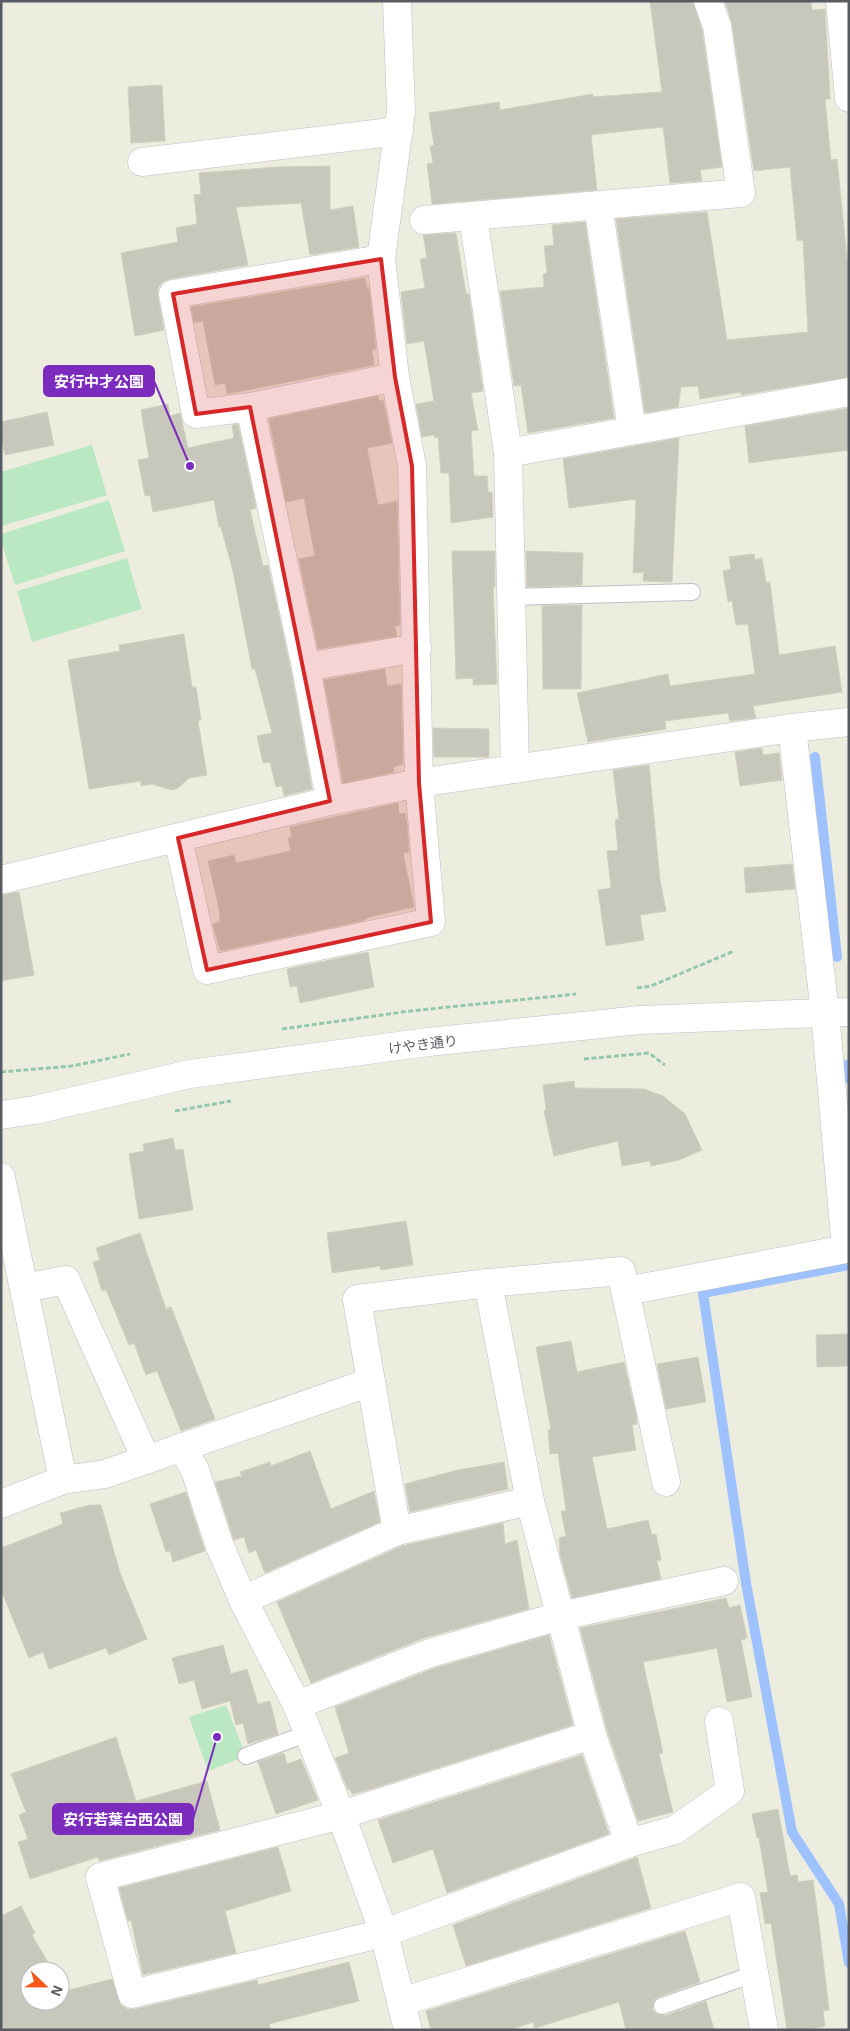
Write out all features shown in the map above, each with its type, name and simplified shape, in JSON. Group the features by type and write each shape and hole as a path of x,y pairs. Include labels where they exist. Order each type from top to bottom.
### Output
{"street":[{"path":"178,838 207,970 431,922 419,782 412,466 394,377 381,259 401,111 397,1"},
{"path":"424,220 741,193 718,26 708,1"},
{"path":"840,1 846,36 849,98"},
{"path":"142,162 399,131"},
{"path":"598,205 632,430"},
{"path":"474,216 508,453 510,597 516,770"},
{"path":"381,259 173,294 196,414 250,407 394,377"},
{"path":"508,453 849,392"},
{"path":"250,407 306,667 330,801"},
{"path":"306,667 417,648"},
{"path":"1,880 330,801 419,782 516,770 792,728 849,722"},
{"path":"626,1291 846,1249 837,1012 792,728"},
{"name":"けやき通り","path":"1,1115 35,1110 190,1074 428,1042 640,1020 837,1012"},
{"path":"1,1177 63,1480"},
{"path":"397,1531 357,1299 488,1283 621,1270 666,1482"},
{"path":"24,1288 66,1280 146,1459"},
{"path":"488,1283 530,1501 592,1735 629,1843"},
{"path":"1,1504 63,1480 105,1474 371,1382"},
{"path":"182,1447 195,1470 219,1544 243,1600 297,1705 342,1815 384,1934 408,2030"},
{"path":"243,1600 397,1531 530,1501"},
{"path":"297,1705 430,1653 560,1616 724,1581"},
{"path":"592,1735 342,1815 100,1877 132,1994 384,1934 629,1843 675,1830 730,1791 719,1721"},
{"path":"401,2002 741,1897 764,2030"}],"lane":[{"path":"510,597 692,592"},
{"path":"246,1756 309,1733"},
{"path":"662,2006 754,1974"}],"path":[{"path":"651,986 734,951"},
{"path":"582,1059 649,1053 665,1065"},
{"path":"169,1112 236,1100"}],"highlighted area":[{"path":"381,259 395,377 412,466 419,783 431,922 207,970 178,838 330,801 250,407 196,414 173,294"}],"green space":[{"path":"92,445 107,495 1,526 1,472"},
{"path":"109,500 125,551 15,585 1,541 1,534"},
{"path":"127,558 142,609 32,642 17,591"},
{"path":"226,1705 246,1756 208,1771 189,1717"}],"building":[{"path":"650,1 693,1 702,30 722,167 700,170 702,181 670,183 663,127 597,134 591,135 597,190 432,204 427,164 433,163 430,146 434,145 429,113 499,102 500,110 593,94 593,97 662,92"},
{"path":"725,1 811,1 812,10 825,9 830,99 825,99 831,160 837,159 849,278 849,377 741,395 741,392 700,399 698,386 681,387 678,407 645,413 616,219 707,212 727,340 808,332 803,240 797,241 790,167 754,171 732,24"},
{"path":"162,85 165,141 131,143 128,87"},
{"path":"330,166 330,210 353,206 359,247 310,255 301,203 236,207 248,265 170,279 163,282 158,288 158,296 164,330 135,336 121,253 178,242 176,228 197,224 194,195 201,194 199,173 278,167"},
{"path":"585,222 614,418 528,433 521,385 514,386 500,291 544,287 543,274 547,273 544,246 554,245 552,225"},
{"path":"456,233 466,294 469,294 483,391 471,393 478,430 471,431 474,476 487,476 488,492 492,492 493,517 451,523 449,473 441,473 438,437 435,438 434,435 422,437 416,404 434,401 424,341 407,344 401,292 425,288 420,259 427,258 423,235"},
{"path":"365,278 367,288 369,287 376,349 372,350 374,365 227,394 225,383 215,385 203,321 194,323 191,307"},
{"path":"378,396 379,401 383,400 392,443 367,448 378,505 397,501 400,625 395,626 397,636 318,649 299,559 315,556 304,498 286,502 269,419"},
{"path":"168,404 170,416 180,413 188,448 234,438 232,425 238,424 256,508 250,510 263,566 268,565 291,670 312,789 284,796 282,786 276,787 270,762 263,763 257,736 272,733 255,669 252,669 233,571 221,527 219,527 214,500 153,512 150,495 145,496 138,460 149,458 141,410"},
{"path":"849,408 849,450 749,463 745,426"},
{"path":"47,412 54,445 5,455 1,436 1,422"},
{"path":"679,438 672,582 643,581 644,572 633,573 636,499 569,508 563,459"},
{"path":"452,551 495,551 495,587 493,587 497,684 473,685 473,678 456,679"},
{"path":"526,551 583,553 582,585 527,587"},
{"path":"754,554 755,560 762,558 766,582 770,582 779,655 835,646 842,692 753,706 756,718 730,721 728,713 665,721 666,729 588,742 577,693 668,674 670,686 755,674 748,624 736,625 732,601 728,602 723,571 731,569 729,557"},
{"path":"582,605 581,689 543,689 542,606"},
{"path":"184,634 192,687 196,687 201,720 198,721 207,775 189,778 178,788 172,790 152,784 141,786 141,781 89,789 68,660 120,651 119,645"},
{"path":"385,669 387,686 401,684 403,764 393,767 394,772 343,783 324,680"},
{"path":"433,728 489,729 489,757 434,757"},
{"path":"762,748 763,755 779,753 782,780 740,786 735,752"},
{"path":"649,765 660,880 666,911 640,915 644,940 606,946 598,890 611,888 607,851 618,850 615,820 619,819 613,770"},
{"path":"398,803 399,814 405,813 407,824 409,852 403,853 414,907 369,917 362,921 220,951 213,924 220,922 219,908 208,861 234,855 236,863 291,851 288,838 292,837 290,827"},
{"path":"792,864 795,889 746,893 744,868"},
{"path":"19,892 34,975 1,981 1,895"},
{"path":"368,952 374,987 300,1003 297,986 290,987 287,969"},
{"path":"574,1081 575,1088 644,1089 663,1096 685,1114 702,1150 679,1160 651,1166 650,1161 622,1166 618,1141 554,1156 544,1111 546,1110 543,1085"},
{"path":"173,1138 175,1150 183,1149 193,1210 139,1219 129,1154 144,1151 143,1144"},
{"path":"406,1221 413,1265 380,1270 380,1266 332,1273 327,1233"},
{"path":"140,1233 166,1309 171,1307 215,1419 181,1431 157,1371 146,1375 134,1343 129,1345 106,1290 102,1291 93,1262 100,1260 96,1248"},
{"path":"849,1334 849,1366 817,1367 816,1335"},
{"path":"571,1341 577,1372 624,1362 636,1414 637,1424 632,1425 636,1450 592,1457 607,1529 648,1520 652,1535 656,1534 661,1560 657,1561 661,1579 572,1598 560,1554 559,1538 566,1536 561,1511 566,1511 558,1453 550,1454 548,1430 551,1430 536,1347"},
{"path":"698,1357 706,1402 666,1409 657,1364"},
{"path":"310,1451 331,1509 374,1491 380,1522 265,1573 256,1550 249,1553 244,1537 234,1540 215,1482 242,1476 240,1472 270,1462 271,1466"},
{"path":"504,1462 508,1489 410,1512 405,1484 458,1470"},
{"path":"186,1492 205,1551 173,1562 170,1551 166,1552 150,1504"},
{"path":"90,1505 101,1505 120,1573 147,1639 109,1655 106,1648 49,1669 43,1652 29,1658 1,1590 1,1548 63,1524 60,1513"},
{"path":"503,1523 505,1544 517,1540 529,1609 424,1638 311,1683 277,1602 402,1546"},
{"path":"726,1598 729,1608 740,1605 747,1638 741,1640 752,1697 727,1702 717,1648 643,1662 663,1753 659,1754 673,1812 638,1821 607,1730 580,1628"},
{"path":"549,1635 573,1725 368,1790 352,1794 350,1789 348,1790 335,1758 349,1753 335,1707 435,1668"},
{"path":"223,1645 231,1674 247,1669 258,1704 270,1701 278,1734 248,1744 243,1723 236,1725 230,1701 202,1709 194,1680 179,1684 172,1658"},
{"path":"116,1737 136,1801 207,1781 220,1830 99,1861 98,1857 30,1879 18,1842 28,1839 19,1815 26,1812 11,1774"},
{"path":"284,1753 287,1764 301,1759 318,1800 276,1814 258,1762"},
{"path":"582,1755 609,1834 447,1893 433,1849 393,1863 378,1820"},
{"path":"778,1809 790,1876 797,1875 798,1882 813,1880 829,2010 823,2011 825,2026 809,2030 787,2030 771,1923 765,1924 760,1893 768,1892 759,1838 757,1838 752,1814"},
{"path":"278,1847 291,1891 225,1911 236,1953 143,1975 131,1920 128,1921 119,1888"},
{"path":"637,1857 651,1908 466,1966 453,1925"},
{"path":"21,1906 35,1933 32,1935 47,1961 20,1961 20,2011 70,2011 70,1990 112,1979 121,2005 127,2009 136,2009 257,1980 258,1985 349,1962 359,2001 269,2024 271,2030 1,2030 1,1916"},
{"path":"685,1931 700,1982 658,1997 654,2000 652,2009 656,2014 665,2016 706,2001 714,2030 626,2030 619,2002 535,2028 533,2022 510,2030 431,2030 426,2011"}],"waterway":[{"path":"815,757 837,957"},
{"path":"847,1065 849,1079"},
{"path":"849,1265 703,1293 746,1583 792,1832 839,1904 849,1963"}],"place":[{"name":"安行中才公園","path":"190,466"},
{"name":"安行若葉台西公園","path":"217,1737"}]}
